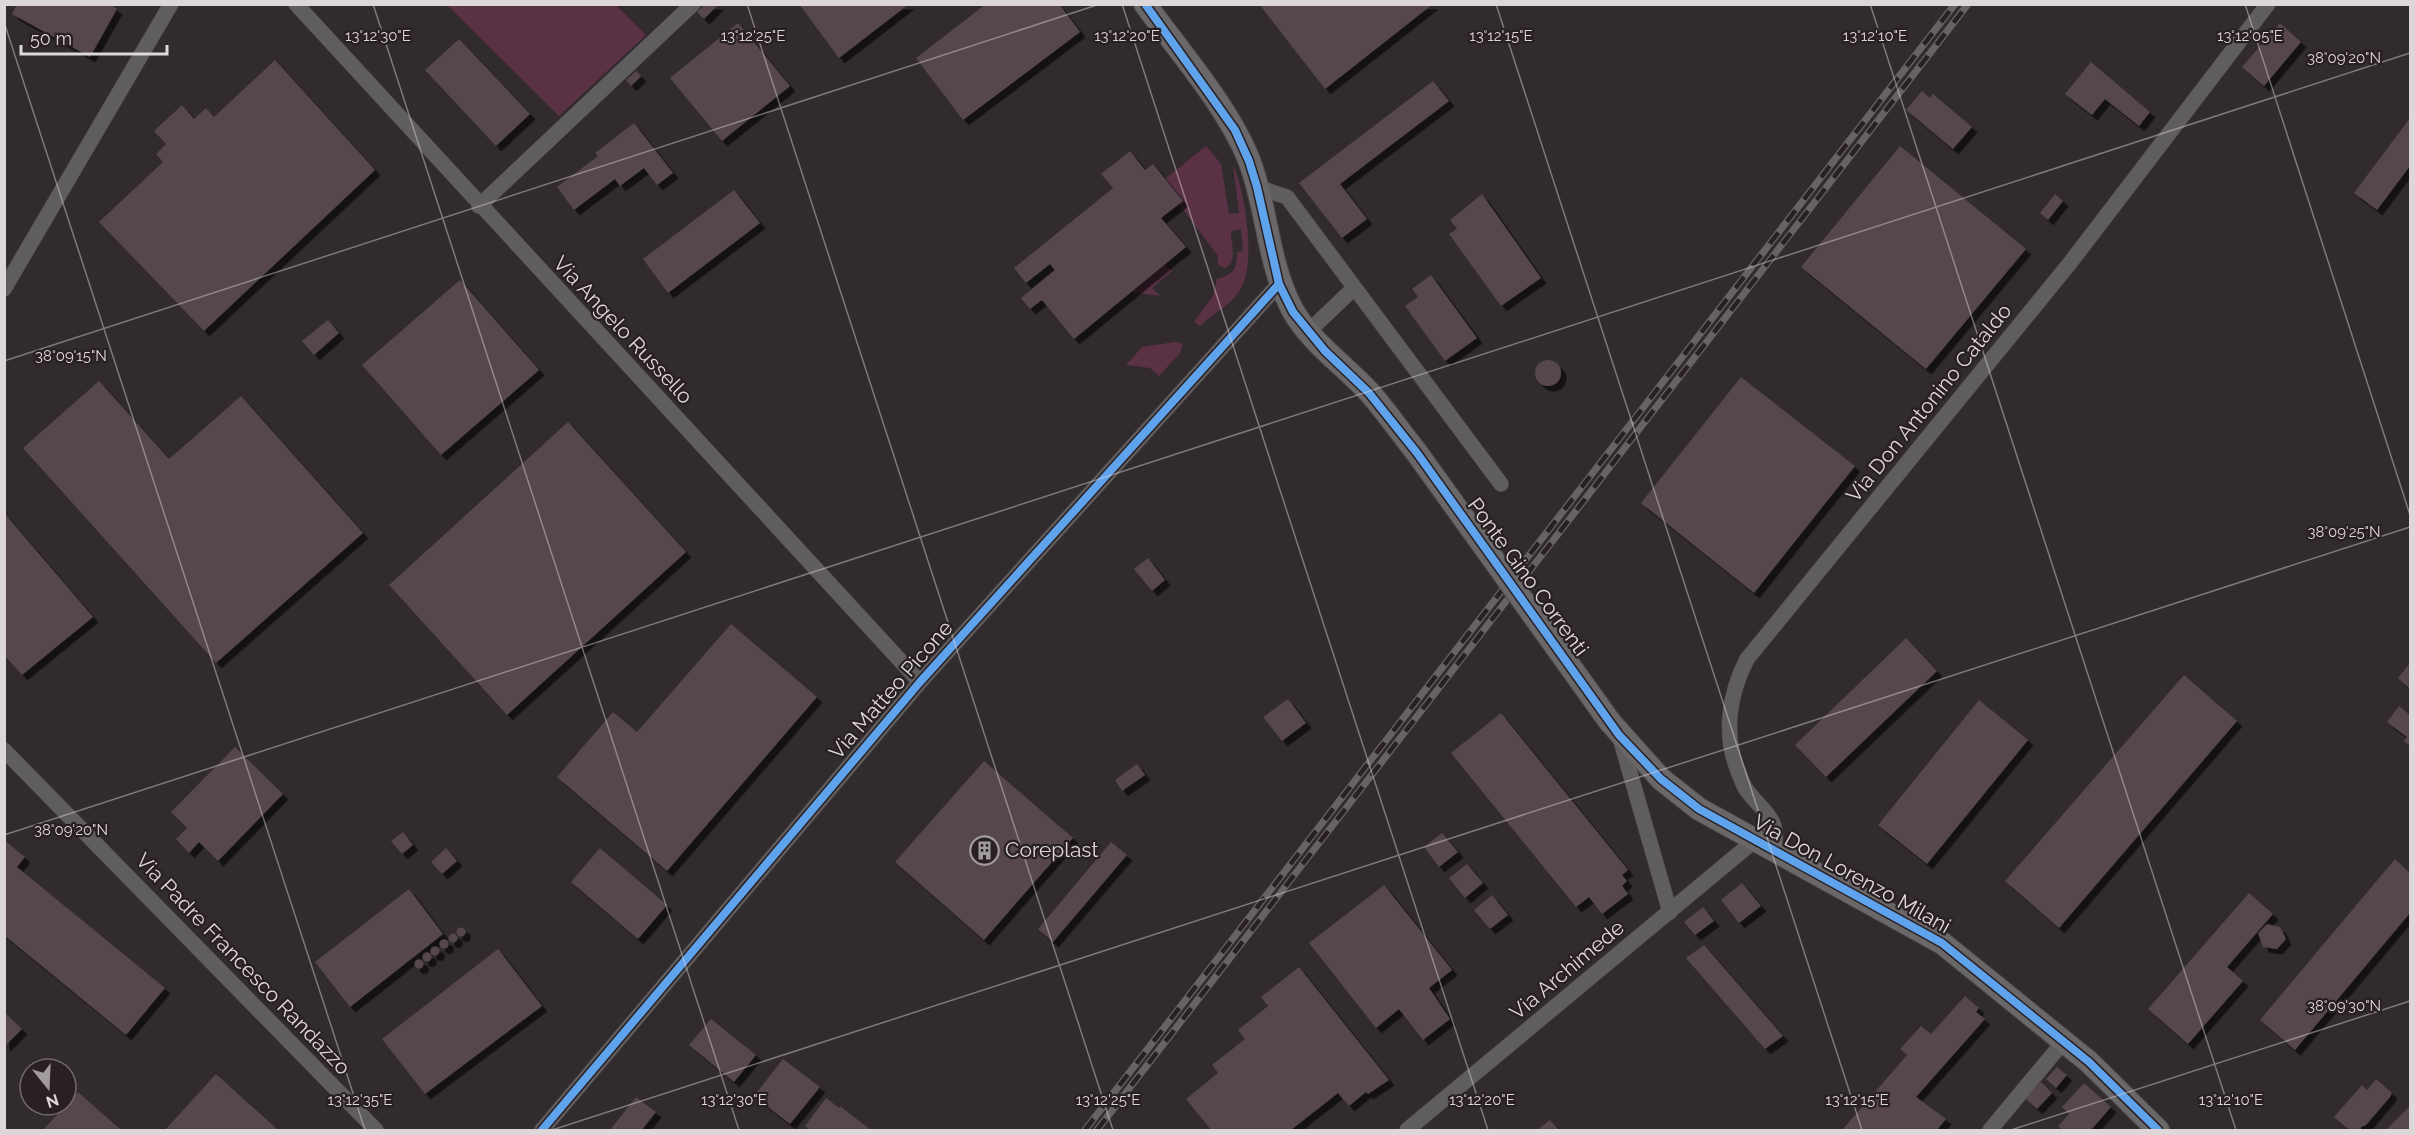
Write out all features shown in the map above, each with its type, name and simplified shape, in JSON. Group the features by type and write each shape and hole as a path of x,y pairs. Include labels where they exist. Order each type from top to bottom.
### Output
{"street":[{"path":"4,289 171,4"},
{"name":"Via Angelo Russello","path":"296,4 479,206 920,682"},
{"path":"479,206 693,4"},
{"path":"1145,4 1234,130 1249,161 1257,187 1279,284 1293,312 1308,332 1354,288"},
{"name":"Via Don Antonino Cataldo","path":"1774,852 1777,832 1772,817 1746,790 1730,750 1730,716 1735,682 1747,659 2070,263 2268,4"},
{"path":"1257,187 1287,197 1502,484"},
{"name":"Via Matteo Picone","path":"542,1131 920,682 1279,284"},
{"name":"Ponte Gino Correnti","path":"1308,332 1370,393 1417,453 1614,729"},
{"path":"1614,729 1671,912"},
{"name":"Via Don Lorenzo Milani","path":"1614,729 1661,779 1699,809 1942,943 2089,1062 2158,1131"},
{"name":"Via Padre Francesco Randazzo","path":"4,750 376,1131"},
{"name":"Via Archimede","path":"1407,1131 1754,841"},
{"path":"1990,1131 2064,1041"}],"shaded area":[{"path":"447,5 616,5 646,35 559,116"},
{"path":"1206,146 1221,164 1229,214 1239,213 1233,164 1245,209 1248,263 1240,290 1231,301 1200,326 1194,322 1213,296 1217,279 1231,273 1235,267 1237,252 1243,251 1241,229 1231,231 1233,257 1225,268 1218,265 1218,256 1179,204 1183,200 1165,179"},
{"path":"1165,265 1172,271 1152,288 1160,296 1132,292"},
{"path":"1175,342 1183,344 1180,353 1159,376 1150,368 1126,365 1142,347"}],"building":[{"path":"17,4 110,4 117,9 90,57 12,14"},
{"path":"705,4 719,4 704,19 697,12"},
{"path":"799,4 909,4 839,58"},
{"path":"986,4 1059,4 1080,32 963,120 916,58"},
{"path":"1259,4 1433,4 1325,89"},
{"path":"738,23 790,86 722,141 670,78"},
{"path":"2280,23 2301,42 2264,86 2242,67"},
{"path":"459,39 530,114 496,146 425,70"},
{"path":"275,60 375,170 204,331 99,222 163,162 156,154 166,144 154,131 182,105 194,119 206,108 214,117"},
{"path":"2091,62 2150,112 2139,126 2105,99 2092,115 2065,94"},
{"path":"636,71 641,76 631,86 626,80"},
{"path":"1433,81 1449,101 1340,184 1367,219 1342,238 1299,183"},
{"path":"1922,91 1930,98 1933,94 1972,127 1953,149 1906,110"},
{"path":"2410,118 2410,166 2377,210 2354,193"},
{"path":"634,123 673,173 657,185 644,168 620,186 615,179 574,210 557,187 598,156 595,153"},
{"path":"1900,146 2026,249 1926,369 1801,267"},
{"path":"1130,151 1145,170 1153,164 1183,201 1161,218 1186,247 1074,339 1042,300 1030,309 1021,298 1055,270 1050,264 1026,283 1014,268 1113,188 1101,174"},
{"path":"734,190 760,223 668,293 643,259"},
{"path":"1482,194 1541,278 1501,306 1449,234 1457,229 1450,220"},
{"path":"2055,194 2063,201 2048,220 2040,213"},
{"path":"1431,275 1477,338 1445,361 1405,306 1418,297 1412,289"},
{"path":"460,280 539,370 441,455 362,365"},
{"path":"328,320 339,333 314,355 302,341"},
{"path":"1548,360 1557,364 1561,373 1557,382 1548,386 1539,382 1535,373 1539,364"},
{"path":"1741,377 1855,466 1754,593 1641,503"},
{"path":"99,381 169,459 241,396 363,533 216,663 23,448"},
{"path":"568,422 686,552 507,715 389,585"},
{"path":"4,513 93,617 22,675 4,655"},
{"path":"1148,558 1165,580 1152,591 1134,569"},
{"path":"731,624 817,697 667,871 557,777 613,712 637,732"},
{"path":"1906,638 1937,671 1826,777 1795,745"},
{"path":"2410,663 2410,689 2398,678"},
{"path":"2184,675 2237,721 2059,928 2005,881"},
{"path":"1288,699 1306,723 1282,741 1263,717"},
{"path":"1979,700 2028,740 1927,864 1878,825"},
{"path":"2399,706 2410,715 2410,746 2404,741 2407,737 2387,722"},
{"path":"1501,713 1628,870 1622,875 1627,881 1622,886 1628,894 1602,914 1589,897 1576,907 1451,753"},
{"path":"235,747 283,794 218,861 199,842 189,853 176,839 187,828 171,812"},
{"name":"Coreplast","path":"984,761 1073,838 984,940 895,862"},
{"path":"1137,764 1145,775 1122,791 1115,780"},
{"path":"403,832 413,845 402,854 391,841"},
{"path":"1442,833 1458,852 1439,867 1424,847"},
{"path":"4,840 25,857 17,867 165,988 126,1035 4,935"},
{"path":"1111,842 1127,855 1053,942 1038,929"},
{"path":"446,848 457,861 442,874 431,862"},
{"path":"600,848 667,905 638,939 571,882"},
{"path":"2395,859 2410,873 2410,913 2295,1050 2260,1020"},
{"path":"1467,864 1483,883 1465,898 1449,878"},
{"path":"1742,883 1761,906 1739,923 1721,900"},
{"path":"1384,885 1452,970 1429,988 1450,1019 1423,1040 1399,1009 1376,1028 1309,943"},
{"path":"409,889 443,934 350,1007 315,962"},
{"path":"2249,893 2273,914 2227,967 2243,981 2188,1044 2148,1009"},
{"path":"1492,895 1508,915 1490,929 1474,910"},
{"path":"1703,907 1714,921 1695,935 1684,922"},
{"path":"2267,924 2280,927 2286,939 2277,949 2263,947 2258,933"},
{"path":"461,928 465,932 461,936 457,932"},
{"path":"453,934 457,938 453,942 449,938"},
{"path":"444,940 448,944 444,948 440,944"},
{"path":"1704,945 1783,1036 1765,1049 1686,958"},
{"path":"435,947 439,951 435,955 431,951"},
{"path":"498,949 542,1006 425,1094 382,1039"},
{"path":"427,953 431,957 427,961 423,957"},
{"path":"419,960 423,964 419,968 415,964"},
{"path":"1299,967 1389,1080 1368,1094 1366,1092 1349,1106 1338,1093 1291,1130 1211,1130 1186,1099 1218,1073 1212,1065 1245,1039 1238,1030 1268,1006 1261,997"},
{"path":"1965,996 1979,1008 1976,1012 1985,1019 1916,1097 1946,1119 1937,1130 1842,1130 1907,1055 1900,1049 1921,1026 1931,1034"},
{"path":"4,1012 22,1029 4,1047"},
{"path":"711,1019 756,1055 734,1082 689,1045"},
{"path":"783,1059 820,1087 790,1124 754,1096"},
{"path":"2057,1067 2067,1075 2056,1088 2046,1079"},
{"path":"216,1074 278,1130 165,1130"},
{"path":"2376,1079 2392,1093 2390,1097 2366,1125 2361,1127 2361,1130 2349,1130 2334,1117 2362,1085 2367,1090"},
{"path":"2041,1082 2052,1093 2037,1109 2025,1098"},
{"path":"2084,1083 2111,1107 2091,1130 2063,1130 2058,1126 2069,1114 2062,1107"},
{"path":"78,1092 121,1130 43,1130 55,1117 78,1117"},
{"path":"636,1097 656,1112 642,1130 610,1130"},
{"path":"826,1098 871,1130 810,1130 805,1126"},
{"path":"2409,1107 2410,1130 2386,1130"},
{"path":"1550,1120 1559,1130 1537,1130"}],"railway":[{"path":"1085,1130 1955,4"},
{"path":"1097,1130 1968,4"}],"cycle path":[{"path":"1145,4 1235,130 1249,161 1257,187 1279,284 1293,312 1325,351 1369,393 1417,453 1619,735 1661,779 1699,809 1942,943 2089,1062 2158,1130"},
{"path":"542,1130 920,682 1279,284"}],"place":[{"name":"Coreplast","path":"984,850"}]}
